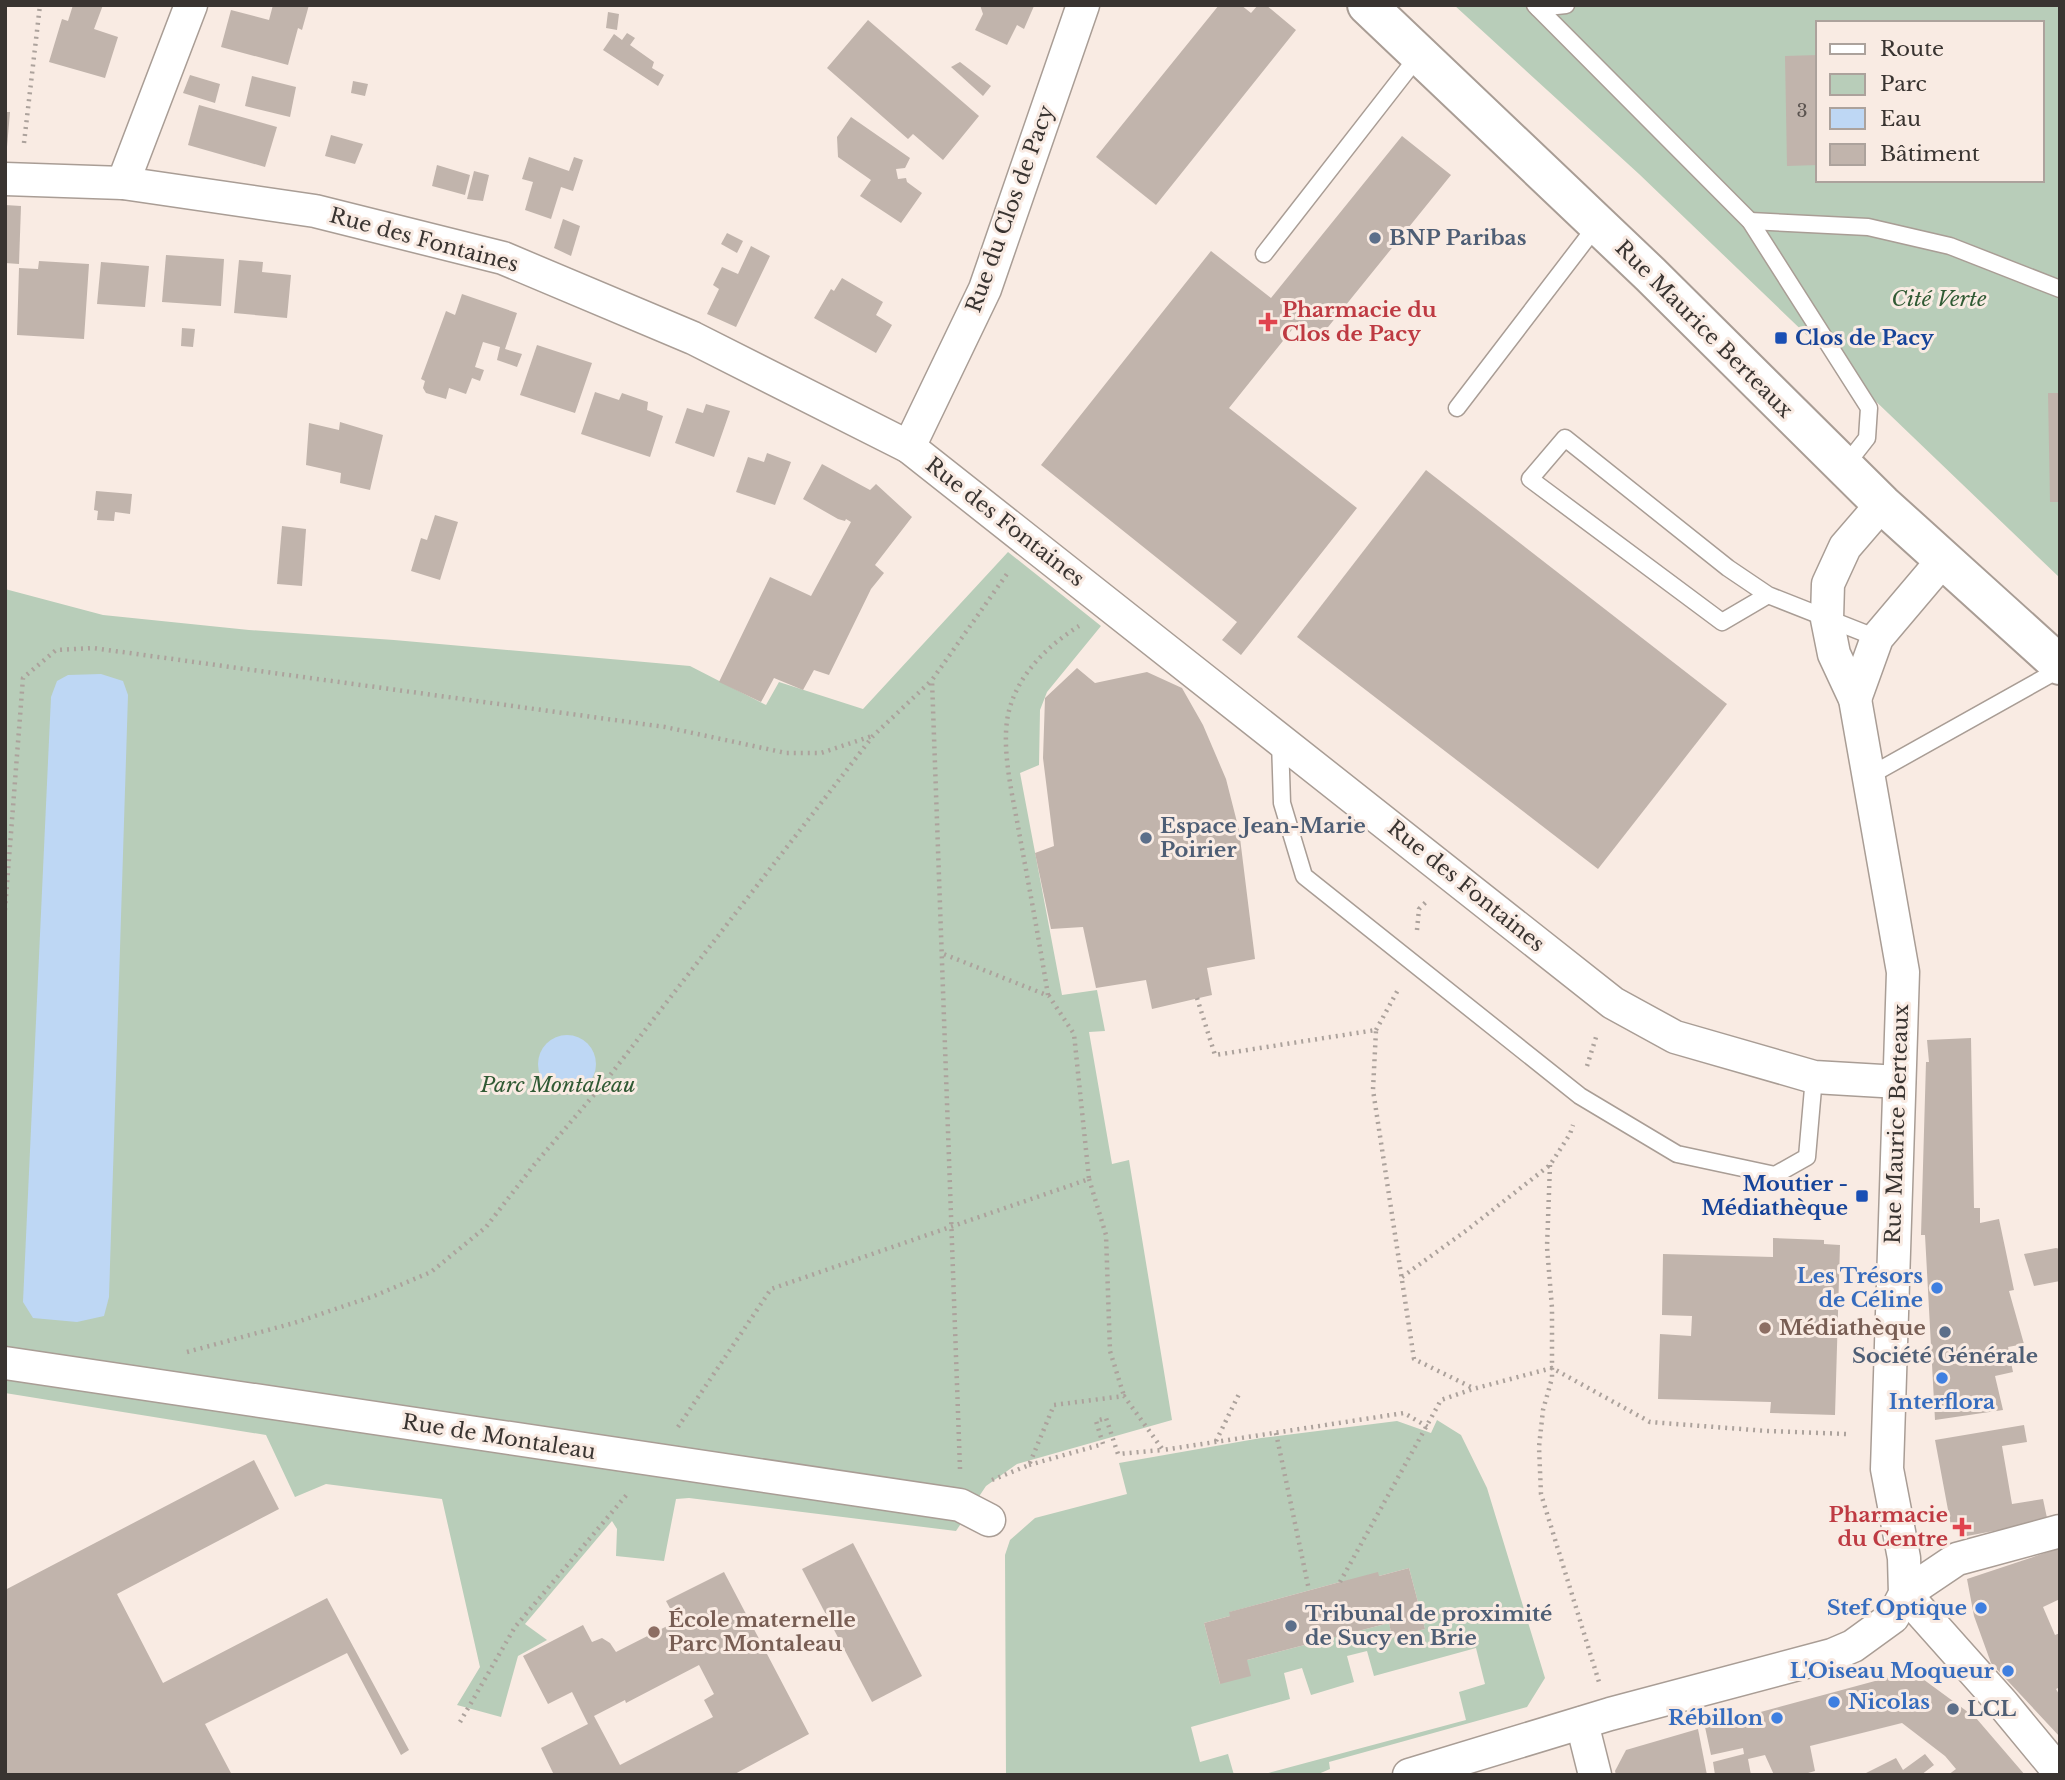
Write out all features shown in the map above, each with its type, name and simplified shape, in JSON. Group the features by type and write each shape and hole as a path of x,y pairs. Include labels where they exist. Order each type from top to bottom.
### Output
{"street":[{"path":"123,183 191,5"},
{"name":"Rue du Clos de Pacy","path":"909,447 985,289 1083,5"},
{"name":"Rue Maurice Berteaux","path":"1367,5 1650,274 1882,503 1845,547 1828,584 1827,619 1834,654 1855,699 1903,972 1887,1469 1904,1558 1905,1594"},
{"name":"Rue des Fontaines","path":"13,180 123,183 315,211 503,258 693,338 909,447 1613,1003 1675,1037 1814,1077 1899,1082"},
{"path":"1882,503 2060,667"},
{"path":"1855,699 1878,638 1943,560"},
{"name":"Rue de Montaleau","path":"5,1363 656,1460 960,1499 989,1520"},
{"path":"1409,1775 1596,1719 1832,1655 1853,1646 1893,1617 1905,1594 1957,1559 2060,1531"},
{"path":"1905,1594 2060,1773"},
{"path":"1595,1775 1596,1719"}],"lane":[{"path":"1537,7 1566,5"},
{"path":"1537,7 1749,221 1869,408 1867,439 1844,467"},
{"path":"1264,254 1419,55"},
{"path":"1749,221 1868,227 1951,246 2060,289"},
{"path":"1457,408 1597,225"},
{"path":"1768,595 1721,622 1530,479 1565,438 1728,568 1768,595 1878,638"},
{"path":"1869,776 2060,667"},
{"path":"1280,738 1282,803 1304,876 1580,1096 1677,1154 1775,1175 1807,1157 1814,1077"}],"path":[{"path":"13,180 40,5"},
{"path":"176,1355 294,1323 374,1296 431,1272 486,1227 534,1164 604,1083 873,736 932,680 1030,542"},
{"path":"1111,605 1059,639 1039,657 1020,683 1008,716 1007,762 1049,996 1074,1034 1089,1179 1106,1235 1110,1351 1124,1396 1163,1450"},
{"path":"5,910 23,678 57,650 107,650 510,705 665,727 786,753 821,752 873,736"},
{"path":"932,680 960,1499 1029,1465 1103,1444 1096,1421 1106,1418 1118,1454 1163,1450 1404,1413 1428,1427"},
{"path":"941,953 1049,996"},
{"path":"1197,998 1215,1055 1376,1030 1373,1090 1414,1359 1473,1389"},
{"path":"1402,1277 1550,1165 1570,1134 1592,1044 1613,1003"},
{"path":"1550,1165 1547,1247 1552,1308 1552,1378 1543,1410 1539,1447 1541,1494 1596,1719"},
{"path":"460,1722 515,1627 656,1460 771,1289 1089,1179"},
{"path":"1340,1582 1441,1400 1473,1389 1552,1368 1650,1422 1767,1432 1847,1434"},
{"path":"1216,1441 1239,1394"},
{"path":"1029,1465 1054,1405 1124,1396"},
{"path":"1276,1433 1309,1590"}],"green space":[{"name":"Cité Verte","path":"1454,5 2060,5 2060,578 1639,174"},
{"name":"Parc Montaleau","path":"1008,552 1101,626 1047,692 1040,710 1039,765 1020,773 1062,995 1097,990 1105,1031 1089,1032 1112,1164 1129,1160 1172,1420 1017,1464 986,1486 956,1531 689,1498 676,1499 664,1561 616,1556 617,1529 612,1521 525,1624 547,1640 518,1656 501,1717 457,1705 480,1667 442,1499 326,1484 295,1497 266,1435 5,1393 5,589 103,615 249,630 690,666 766,705 779,682 863,709"},
{"path":"1437,1420 1461,1435 1487,1488 1545,1678 1527,1707 1329,1762 1330,1769 1316,1775 1261,1775 1466,1720 1459,1692 1485,1684 1476,1648 1374,1676 1367,1651 1347,1656 1354,1682 1311,1695 1302,1668 1284,1673 1290,1699 1191,1727 1200,1762 1228,1754 1234,1775 1006,1775 1005,1555 1010,1540 1035,1518 1127,1494 1119,1463 1261,1438 1397,1421 1431,1433","holes":["1409,1568 1425,1629 1392,1636 1389,1623 1247,1660 1220,1684 1204,1623 1230,1616 1230,1612 1340,1582"]}],"water":[{"path":"101,674 123,681 128,695 109,1297 104,1316 77,1322 33,1318 23,1302 51,697 57,681 68,675"},
{"path":"567,1035 578,1037 591,1048 596,1064 594,1075 583,1088 567,1093 556,1091 543,1080 538,1064 540,1053 551,1040"}],"building":[{"path":"73,5 103,5 94,29 118,37 105,78 49,62 62,19 68,21"},
{"path":"273,5 309,5 302,30 298,28 288,65 221,47 231,10 269,20"},
{"path":"980,5 1034,6 1024,29 1017,25 1007,45 975,30 983,14"},
{"path":"1219,5 1241,5 1251,13 1258,5 1266,5 1296,30 1156,205 1096,157"},
{"path":"608,12 619,14 617,30 606,28"},
{"path":"868,20 979,116 943,160 913,134 908,139 827,68"},
{"path":"627,33 635,38 630,45 654,62 652,68 664,75 658,86 603,50 614,34 622,40"},
{"path":"1816,55 1816,165 1787,166 1785,56"},
{"path":"960,62 991,86 983,96 951,67"},
{"path":"190,75 220,84 215,103 183,93"},
{"path":"252,76 296,87 290,117 245,106"},
{"path":"353,81 368,84 365,96 351,93"},
{"path":"199,105 277,127 265,167 188,145"},
{"path":"5,112 10,112 7,147 5,147"},
{"path":"851,117 910,158 905,168 896,169 898,179 906,178 907,182 922,193 901,223 860,196 871,180 838,157 837,137"},
{"path":"331,135 363,144 355,164 325,156"},
{"path":"1402,136 1451,175 1320,337 1299,321 1229,408 1357,508 1241,655 1222,640 1237,622 1041,465 1211,251 1271,298"},
{"path":"529,157 569,171 574,157 583,160 573,191 561,187 551,219 525,210 533,182 522,179"},
{"path":"437,165 470,175 465,195 432,186"},
{"path":"474,171 489,175 483,201 467,199"},
{"path":"5,205 21,206 19,264 5,263"},
{"path":"563,219 580,226 571,256 554,248"},
{"path":"727,233 743,241 737,253 721,244"},
{"path":"751,246 770,256 736,327 707,314 719,289 713,285 722,267 738,274"},
{"path":"166,255 224,259 221,306 162,302"},
{"path":"239,260 263,262 262,272 291,275 287,318 234,313"},
{"path":"39,261 89,264 84,339 17,335 19,268 38,269"},
{"path":"101,262 149,266 145,307 97,304"},
{"path":"842,278 883,302 876,315 892,325 876,353 814,318 831,289 834,291"},
{"path":"462,294 517,313 505,349 522,354 517,367 497,360 500,347 483,342 475,367 484,370 480,381 472,378 466,394 449,388 446,399 426,393 423,388 425,381 421,379 446,311 455,315"},
{"path":"182,328 195,329 193,347 181,346"},
{"path":"537,345 592,363 575,413 520,395"},
{"path":"595,392 619,400 622,393 648,402 647,410 663,416 650,457 581,434"},
{"path":"2048,393 2060,393 2060,502 2050,502"},
{"path":"706,404 730,411 714,457 675,443 687,408 703,413"},
{"path":"340,422 383,435 370,490 340,483 341,473 306,465 309,423 339,430"},
{"path":"767,453 791,462 775,505 736,492 748,457 764,462"},
{"path":"822,464 870,490 876,484 912,517 875,565 884,573 871,589 829,675 814,670 803,690 774,678 761,702 719,682 770,577 811,596 851,522 838,519 803,499"},
{"path":"1426,470 1727,704 1598,869 1297,637"},
{"path":"96,491 132,494 130,514 115,512 114,521 97,520 98,511 94,510"},
{"path":"435,515 458,522 440,580 411,571 421,538 427,540"},
{"path":"282,526 306,529 302,586 277,584"},
{"name":"Espace Jean-Marie Poirier","path":"1077,668 1095,683 1147,672 1182,688 1203,725 1226,779 1239,830 1255,959 1207,968 1212,995 1152,1009 1146,980 1096,988 1083,927 1051,929 1035,853 1054,846 1043,758 1045,698"},
{"path":"1971,1038 1974,1208 1980,1208 1980,1223 1999,1219 2014,1290 2009,1291 2024,1344 2008,1347 2013,1372 1995,1376 2003,1410 1935,1420 1925,1235 1921,1235 1926,1062 1929,1062 1927,1040"},
{"name":"Médiathèque","path":"1773,1238 1824,1240 1824,1244 1840,1245 1835,1415 1770,1413 1771,1402 1658,1399 1660,1334 1691,1336 1692,1316 1662,1315 1663,1254 1773,1257"},
{"path":"2060,1249 2060,1281 2034,1286 2024,1254"},
{"path":"2024,1425 2027,1442 2002,1446 2012,1504 2043,1499 2047,1518 1967,1536 1951,1526 1935,1440"},
{"path":"254,1460 279,1509 117,1594 163,1683 327,1598 409,1750 401,1755 347,1653 205,1724 232,1775 5,1775 5,1590"},
{"path":"853,1543 922,1676 872,1702 802,1569"},
{"path":"2060,1548 2060,1599 2043,1607 2055,1635 2060,1633 2060,1687 2056,1689 2060,1696 2060,1737 1991,1663 1974,1616 1967,1579"},
{"name":"Tribunal de proximité de Sucy en Brie","path":"1409,1568 1425,1629 1392,1637 1389,1623 1247,1660 1251,1676 1220,1684 1204,1623 1230,1616 1229,1612 1340,1582 1378,1572 1379,1576"},
{"path":"724,1572 809,1734 733,1775 554,1775 541,1748 588,1724 572,1692 548,1704 523,1656 583,1625 592,1642 602,1638 610,1643 616,1652 677,1621 666,1601","holes":["699,1665 714,1694 704,1700 713,1717 620,1765 594,1716 625,1700 626,1703"]},
{"path":"1912,1671 1976,1718 2025,1775 1948,1775 1956,1769 1945,1756 1902,1723 1810,1746 1815,1771 1801,1775 1774,1775 1765,1755 1748,1759 1751,1775 1715,1775 1713,1762 1744,1754 1743,1748 1711,1755 1705,1727"},
{"path":"1698,1729 1707,1775 1616,1775 1615,1771 1626,1750"},
{"path":"1925,1754 1934,1765 1921,1775 1862,1775 1896,1758 1903,1770"}],"place":[{"name":"BNP Paribas","path":"1375,238"},
{"name":"Pharmacie du Clos de Pacy","path":"1268,322"},
{"name":"Clos de Pacy","path":"1781,338"},
{"name":"Espace Jean-Marie Poirier","path":"1146,838"},
{"name":"Moutier - Médiathèque","path":"1862,1196"},
{"name":"Les Trésors de Céline","path":"1937,1288"},
{"name":"Médiathèque","path":"1765,1328"},
{"name":"Société Générale","path":"1945,1332"},
{"name":"Interflora","path":"1942,1378"},
{"name":"Pharmacie du Centre","path":"1962,1527"},
{"name":"Stef Optique","path":"1981,1608"},
{"name":"Tribunal de proximité de Sucy en Brie","path":"1291,1626"},
{"name":"École maternelle Parc Montaleau","path":"654,1632"},
{"name":"L'Oiseau Moqueur","path":"2008,1671"},
{"name":"Nicolas","path":"1834,1702"},
{"name":"LCL","path":"1953,1709"},
{"name":"Rébillon","path":"1777,1718"}]}
